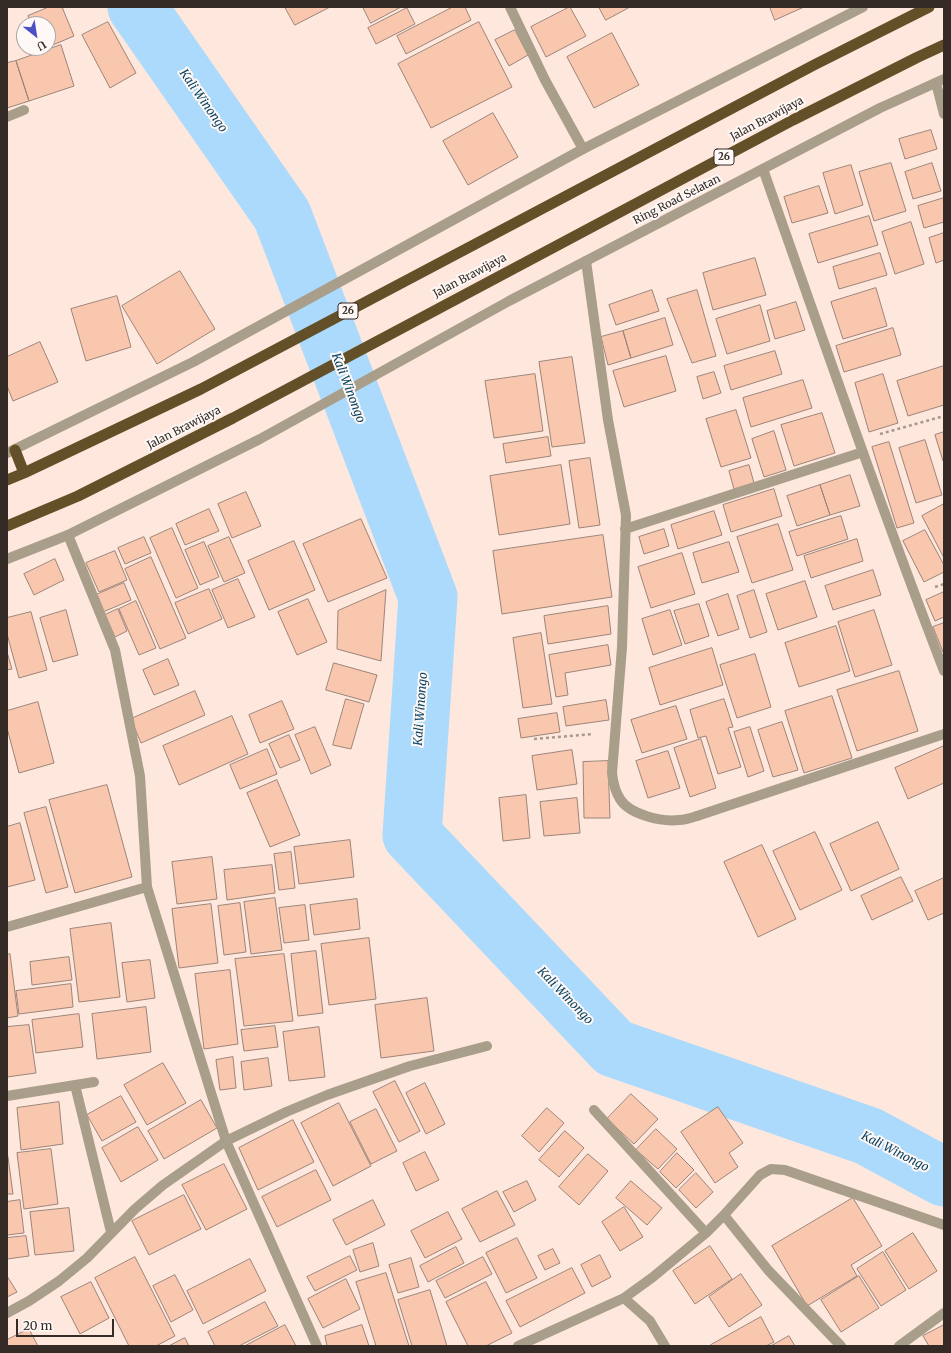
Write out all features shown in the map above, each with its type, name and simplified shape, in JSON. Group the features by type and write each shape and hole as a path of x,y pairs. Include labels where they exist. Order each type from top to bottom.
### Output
{"highway":[{"name":"26","path":"7,480 201,389 814,65 929,7"},
{"name":"Jalan Brawijaya","path":"7,526 78,496 233,418 793,120 918,57 944,46"},
{"path":"11,451 24,473"}],"street":[{"path":"510,7 545,80 583,149"},
{"path":"11,451 193,362 583,149 863,7"},
{"path":"940,81 944,114"},
{"name":"Ring Road Selatan","path":"7,559 68,534 260,439 509,301 880,108 940,81"},
{"path":"7,117 24,110"},
{"path":"763,169 914,595 944,671"},
{"path":"586,261 608,420 626,515 622,647 612,773 613,785 620,801 630,810 645,815 664,820 679,820 697,816 944,734"},
{"path":"626,529 863,452"},
{"path":"68,534 114,650 140,776 146,887 226,1141 317,1346"},
{"path":"7,928 146,887"},
{"path":"7,1313 29,1301 59,1281 87,1258 162,1185 226,1141 286,1112 326,1095 410,1066 487,1046"},
{"path":"7,1096 94,1082"},
{"path":"75,1085 112,1232"},
{"path":"594,1110 706,1233"},
{"path":"518,1346 624,1298 653,1278 706,1233 760,1175 772,1169 785,1170 944,1225"},
{"path":"724,1215 768,1270 841,1346"},
{"path":"624,1298 650,1321 665,1346"},
{"path":"899,1346 944,1313"}],"path":[{"path":"859,440 944,416"},
{"path":"534,739 615,732"}],"building":[{"path":"49,7 62,7 74,36 56,44 56,16 28,16"},
{"path":"285,7 330,7 295,25"},
{"path":"363,7 401,7 371,23"},
{"path":"453,7 465,7 471,20 406,54 397,36"},
{"path":"570,7 586,36 546,57 531,27"},
{"path":"599,7 630,7 606,20"},
{"path":"770,7 804,7 775,20"},
{"path":"407,8 415,24 376,44 368,28"},
{"path":"108,22 136,73 110,88 82,35"},
{"path":"479,22 512,87 431,128 398,64"},
{"path":"515,30 528,55 509,66 495,40"},
{"path":"612,33 639,85 594,108 567,57"},
{"path":"61,45 74,86 29,101 16,61 30,56 56,56 56,47"},
{"path":"16,61 29,101 7,108 7,63"},
{"path":"493,113 518,157 468,185 443,141"},
{"path":"931,130 937,149 905,159 899,139"},
{"path":"891,163 906,211 874,221 859,172"},
{"path":"932,163 941,191 913,199 905,172"},
{"path":"851,165 863,205 835,214 823,173"},
{"path":"819,186 828,213 792,223 784,197"},
{"path":"944,198 944,222 924,228 918,206"},
{"path":"869,216 878,245 818,263 809,234"},
{"path":"911,222 924,264 895,274 882,232"},
{"path":"944,233 944,260 936,263 929,238"},
{"path":"880,253 887,275 839,289 833,267"},
{"path":"755,258 766,295 713,310 703,273"},
{"path":"180,271 215,329 157,364 122,306"},
{"path":"876,288 887,326 843,339 831,302"},
{"path":"652,290 659,311 616,325 609,305"},
{"path":"697,290 716,356 692,363 667,299"},
{"path":"117,296 131,347 86,361 71,309"},
{"path":"796,302 805,330 775,339 767,311"},
{"path":"760,305 770,341 727,354 716,319"},
{"path":"665,318 673,345 631,358 623,331"},
{"path":"893,328 901,355 844,372 836,346"},
{"path":"623,331 631,358 608,365 601,337"},
{"path":"40,342 58,382 13,401 7,386 7,357"},
{"path":"775,351 782,374 731,390 724,366"},
{"path":"666,356 676,391 624,407 613,371"},
{"path":"572,357 585,443 552,447 539,362"},
{"path":"944,366 944,405 908,416 897,381"},
{"path":"714,372 721,393 703,399 697,377"},
{"path":"535,374 543,431 494,438 485,381"},
{"path":"883,374 898,423 869,432 855,383"},
{"path":"803,380 812,408 751,427 743,398"},
{"path":"736,410 751,458 721,467 706,419"},
{"path":"822,413 835,453 794,466 781,425"},
{"path":"774,431 786,470 764,477 752,439"},
{"path":"944,432 944,460 943,461 935,435"},
{"path":"548,437 551,456 506,463 503,444"},
{"path":"925,440 942,495 916,503 899,448"},
{"path":"889,442 914,523 897,528 872,447"},
{"path":"590,458 600,525 579,528 569,461"},
{"path":"561,465 570,524 499,535 490,476"},
{"path":"749,465 754,483 734,489 729,471"},
{"path":"850,475 860,506 830,515 820,485"},
{"path":"820,485 830,515 797,526 787,496"},
{"path":"774,489 782,516 731,532 723,505"},
{"path":"246,492 261,526 232,538 218,504"},
{"path":"944,504 944,558 922,516"},
{"path":"209,509 219,531 185,545 176,524"},
{"path":"714,511 722,535 678,549 671,525"},
{"path":"841,516 848,539 797,556 789,532"},
{"path":"361,519 387,578 328,602 303,544"},
{"path":"778,524 793,570 752,583 737,537"},
{"path":"172,528 198,588 176,598 150,538"},
{"path":"664,529 669,546 644,554 639,537"},
{"path":"925,530 944,565 944,572 924,582 903,541"},
{"path":"603,535 612,597 502,614 493,551"},
{"path":"144,537 151,553 125,564 118,548"},
{"path":"229,537 245,573 224,582 208,546"},
{"path":"857,539 863,561 811,578 804,556"},
{"path":"294,541 315,590 269,610 248,561"},
{"path":"204,542 219,577 200,585 185,550"},
{"path":"729,542 739,572 702,583 693,553"},
{"path":"115,551 127,580 99,592 86,563"},
{"path":"682,553 695,594 651,608 638,567"},
{"path":"151,557 186,638 160,649 125,569"},
{"path":"55,559 64,580 34,595 24,574"},
{"path":"873,570 881,595 833,610 825,586"},
{"path":"238,579 255,617 228,628 212,590"},
{"path":"805,581 817,617 778,630 766,594"},
{"path":"124,583 131,600 103,612 96,595"},
{"path":"209,589 222,619 188,634 175,603"},
{"path":"386,590 381,661 337,649 338,611"},
{"path":"754,590 767,632 750,638 737,596"},
{"path":"944,592 944,617 935,621 926,600"},
{"path":"728,594 739,629 718,636 706,602"},
{"path":"308,599 327,642 297,655 278,612"},
{"path":"136,601 156,648 139,655 119,609"},
{"path":"699,604 709,636 685,644 674,611"},
{"path":"608,606 611,634 548,644 544,616"},
{"path":"118,609 127,631 115,637 105,615"},
{"path":"66,610 78,655 53,662 40,618"},
{"path":"670,610 682,645 653,655 642,619"},
{"path":"874,610 892,665 855,677 838,622"},
{"path":"31,612 47,670 19,678 7,634 7,618"},
{"path":"944,623 944,652 943,652 933,627"},
{"path":"836,626 850,671 799,687 785,643"},
{"path":"541,633 552,704 523,708 513,638"},
{"path":"608,645 611,665 565,673 568,695 556,697 549,655"},
{"path":"712,648 723,685 660,705 649,668"},
{"path":"7,652 12,669 7,670"},
{"path":"755,654 771,707 737,718 720,665"},
{"path":"168,659 179,685 154,695 143,670"},
{"path":"334,663 377,675 369,702 326,690"},
{"path":"899,671 918,731 857,751 837,690"},
{"path":"195,691 205,715 141,743 131,719"},
{"path":"832,696 852,758 804,773 785,711"},
{"path":"346,699 364,704 351,749 333,745"},
{"path":"724,699 733,727 728,728 741,767 718,774 706,736 698,738 690,710"},
{"path":"606,700 609,720 566,726 563,707"},
{"path":"282,701 294,729 260,743 249,715"},
{"path":"38,702 54,763 19,773 7,728 7,711"},
{"path":"676,706 687,739 642,753 631,720"},
{"path":"557,713 560,732 521,738 518,719"},
{"path":"232,716 248,754 179,785 163,746"},
{"path":"782,722 798,770 773,777 758,730"},
{"path":"315,727 331,765 311,774 295,735"},
{"path":"750,727 764,771 748,777 734,732"},
{"path":"289,735 300,760 280,768 269,744"},
{"path":"701,739 716,788 690,797 674,748"},
{"path":"944,746 944,783 908,799 895,768"},
{"path":"267,749 277,774 240,789 230,765"},
{"path":"572,750 577,784 537,790 532,756"},
{"path":"668,751 680,788 648,798 636,761"},
{"path":"608,761 610,818 584,818 583,762"},
{"path":"277,780 300,835 270,847 247,793"},
{"path":"107,785 132,877 75,893 49,800"},
{"path":"526,795 530,838 503,841 499,798"},
{"path":"577,798 580,833 544,836 540,802"},
{"path":"46,807 68,887 46,893 24,813"},
{"path":"878,822 899,869 851,891 830,844"},
{"path":"20,823 35,880 7,887 7,827"},
{"path":"815,832 842,890 800,910 773,851"},
{"path":"350,840 354,877 299,884 294,847"},
{"path":"762,845 796,919 758,937 724,862"},
{"path":"291,852 295,888 279,890 274,854"},
{"path":"212,857 217,899 177,904 172,862"},
{"path":"272,865 275,893 227,900 224,870"},
{"path":"901,877 913,901 872,920 861,896"},
{"path":"944,878 944,913 928,920 915,891"},
{"path":"275,898 282,950 251,954 244,902"},
{"path":"357,899 360,929 314,935 310,905"},
{"path":"240,903 246,952 224,955 218,906"},
{"path":"211,904 218,963 179,968 172,909"},
{"path":"305,905 309,940 284,943 279,908"},
{"path":"111,923 120,997 79,1002 70,929"},
{"path":"369,938 376,999 329,1005 321,944"},
{"path":"316,951 323,1013 298,1016 291,954"},
{"path":"10,954 18,1016 7,1018 7,955"},
{"path":"284,954 293,1021 244,1026 235,959"},
{"path":"69,957 72,980 32,985 30,962"},
{"path":"150,960 155,998 127,1002 122,963"},
{"path":"230,970 238,1044 204,1049 195,974"},
{"path":"71,984 73,1007 19,1014 16,991"},
{"path":"427,998 434,1051 381,1058 375,1005"},
{"path":"146,1007 151,1052 97,1059 92,1014"},
{"path":"79,1014 83,1047 36,1053 32,1020"},
{"path":"29,1025 36,1073 7,1077 7,1027"},
{"path":"275,1026 278,1047 244,1051 241,1030"},
{"path":"319,1027 325,1077 289,1081 283,1032"},
{"path":"233,1057 236,1088 220,1090 216,1060"},
{"path":"268,1058 272,1086 244,1090 241,1062"},
{"path":"163,1063 186,1103 147,1125 124,1085"},
{"path":"395,1081 420,1131 399,1142 373,1092"},
{"path":"425,1083 445,1124 426,1134 406,1093"},
{"path":"631,1094 658,1119 634,1144 607,1119"},
{"path":"121,1096 136,1122 102,1141 87,1115"},
{"path":"201,1100 217,1128 164,1159 148,1131"},
{"path":"59,1102 63,1144 21,1150 17,1108"},
{"path":"339,1103 371,1166 333,1186 301,1123"},
{"path":"718,1107 743,1143 729,1153 738,1167 715,1183 681,1132"},
{"path":"547,1108 564,1123 539,1152 522,1136"},
{"path":"376,1109 397,1151 371,1164 350,1122"},
{"path":"293,1120 314,1162 258,1190 239,1148"},
{"path":"138,1127 158,1160 121,1182 102,1148"},
{"path":"656,1129 677,1149 658,1169 636,1150"},
{"path":"565,1131 584,1148 559,1177 539,1160"},
{"path":"51,1149 58,1204 24,1209 17,1153"},
{"path":"425,1152 439,1180 416,1191 403,1163"},
{"path":"677,1153 694,1170 676,1188 660,1172"},
{"path":"588,1154 608,1171 579,1205 559,1187"},
{"path":"8,1157 13,1194 7,1194"},
{"path":"224,1164 247,1209 206,1230 182,1185"},
{"path":"316,1170 331,1200 277,1227 262,1197"},
{"path":"696,1173 713,1192 696,1208 679,1190"},
{"path":"527,1181 536,1200 514,1212 503,1192"},
{"path":"631,1181 662,1208 647,1225 616,1198"},
{"path":"497,1191 515,1225 480,1242 462,1209"},
{"path":"184,1195 201,1229 149,1255 132,1221"},
{"path":"853,1198 882,1246 851,1265 857,1276 807,1306 772,1246"},
{"path":"20,1200 24,1233 7,1235 7,1202"},
{"path":"373,1200 385,1225 346,1245 333,1220"},
{"path":"624,1207 643,1237 620,1251 602,1222"},
{"path":"69,1208 74,1251 35,1255 30,1212"},
{"path":"448,1212 462,1239 425,1258 411,1231"},
{"path":"913,1233 937,1271 909,1289 885,1251"},
{"path":"26,1236 29,1256 7,1259 7,1238"},
{"path":"517,1238 537,1278 506,1293 486,1253"},
{"path":"373,1243 379,1266 360,1272 353,1250"},
{"path":"710,1246 732,1279 695,1304 673,1271"},
{"path":"456,1247 464,1263 428,1282 420,1266"},
{"path":"553,1249 560,1263 545,1270 538,1256"},
{"path":"883,1252 906,1290 881,1306 857,1269"},
{"path":"600,1255 611,1277 592,1287 581,1265"},
{"path":"350,1256 357,1270 315,1291 307,1277"},
{"path":"135,1257 175,1336 156,1346 129,1346 95,1278"},
{"path":"483,1257 492,1274 445,1298 436,1281"},
{"path":"411,1258 419,1287 398,1293 389,1265"},
{"path":"250,1259 266,1291 203,1324 187,1291"},
{"path":"572,1268 585,1293 520,1327 506,1301"},
{"path":"386,1273 409,1346 376,1346 356,1282"},
{"path":"741,1274 762,1305 729,1327 709,1297"},
{"path":"175,1275 193,1310 171,1322 153,1286"},
{"path":"7,1276 17,1292 7,1297"},
{"path":"859,1276 879,1308 841,1332 821,1300"},
{"path":"346,1279 360,1309 323,1328 308,1299"},
{"path":"91,1282 109,1318 80,1334 61,1297"},
{"path":"486,1282 512,1333 486,1346 468,1346 446,1302"},
{"path":"430,1290 447,1346 412,1346 398,1300"},
{"path":"265,1302 278,1326 239,1346 215,1346 208,1332"},
{"path":"761,1317 774,1342 766,1346 711,1345"},
{"path":"285,1325 296,1346 245,1346"},
{"path":"362,1325 369,1346 327,1346 325,1336"},
{"path":"944,1325 944,1346 929,1346 923,1336"},
{"path":"29,1329 38,1346 7,1346 7,1340"},
{"path":"789,1336 795,1346 771,1346"},
{"path":"185,1338 189,1346 169,1346"}],"waterway":[{"name":"Kali Winongo","path":"137,7 282,215 428,597 412,835 614,1048 868,1136 944,1177"}]}
